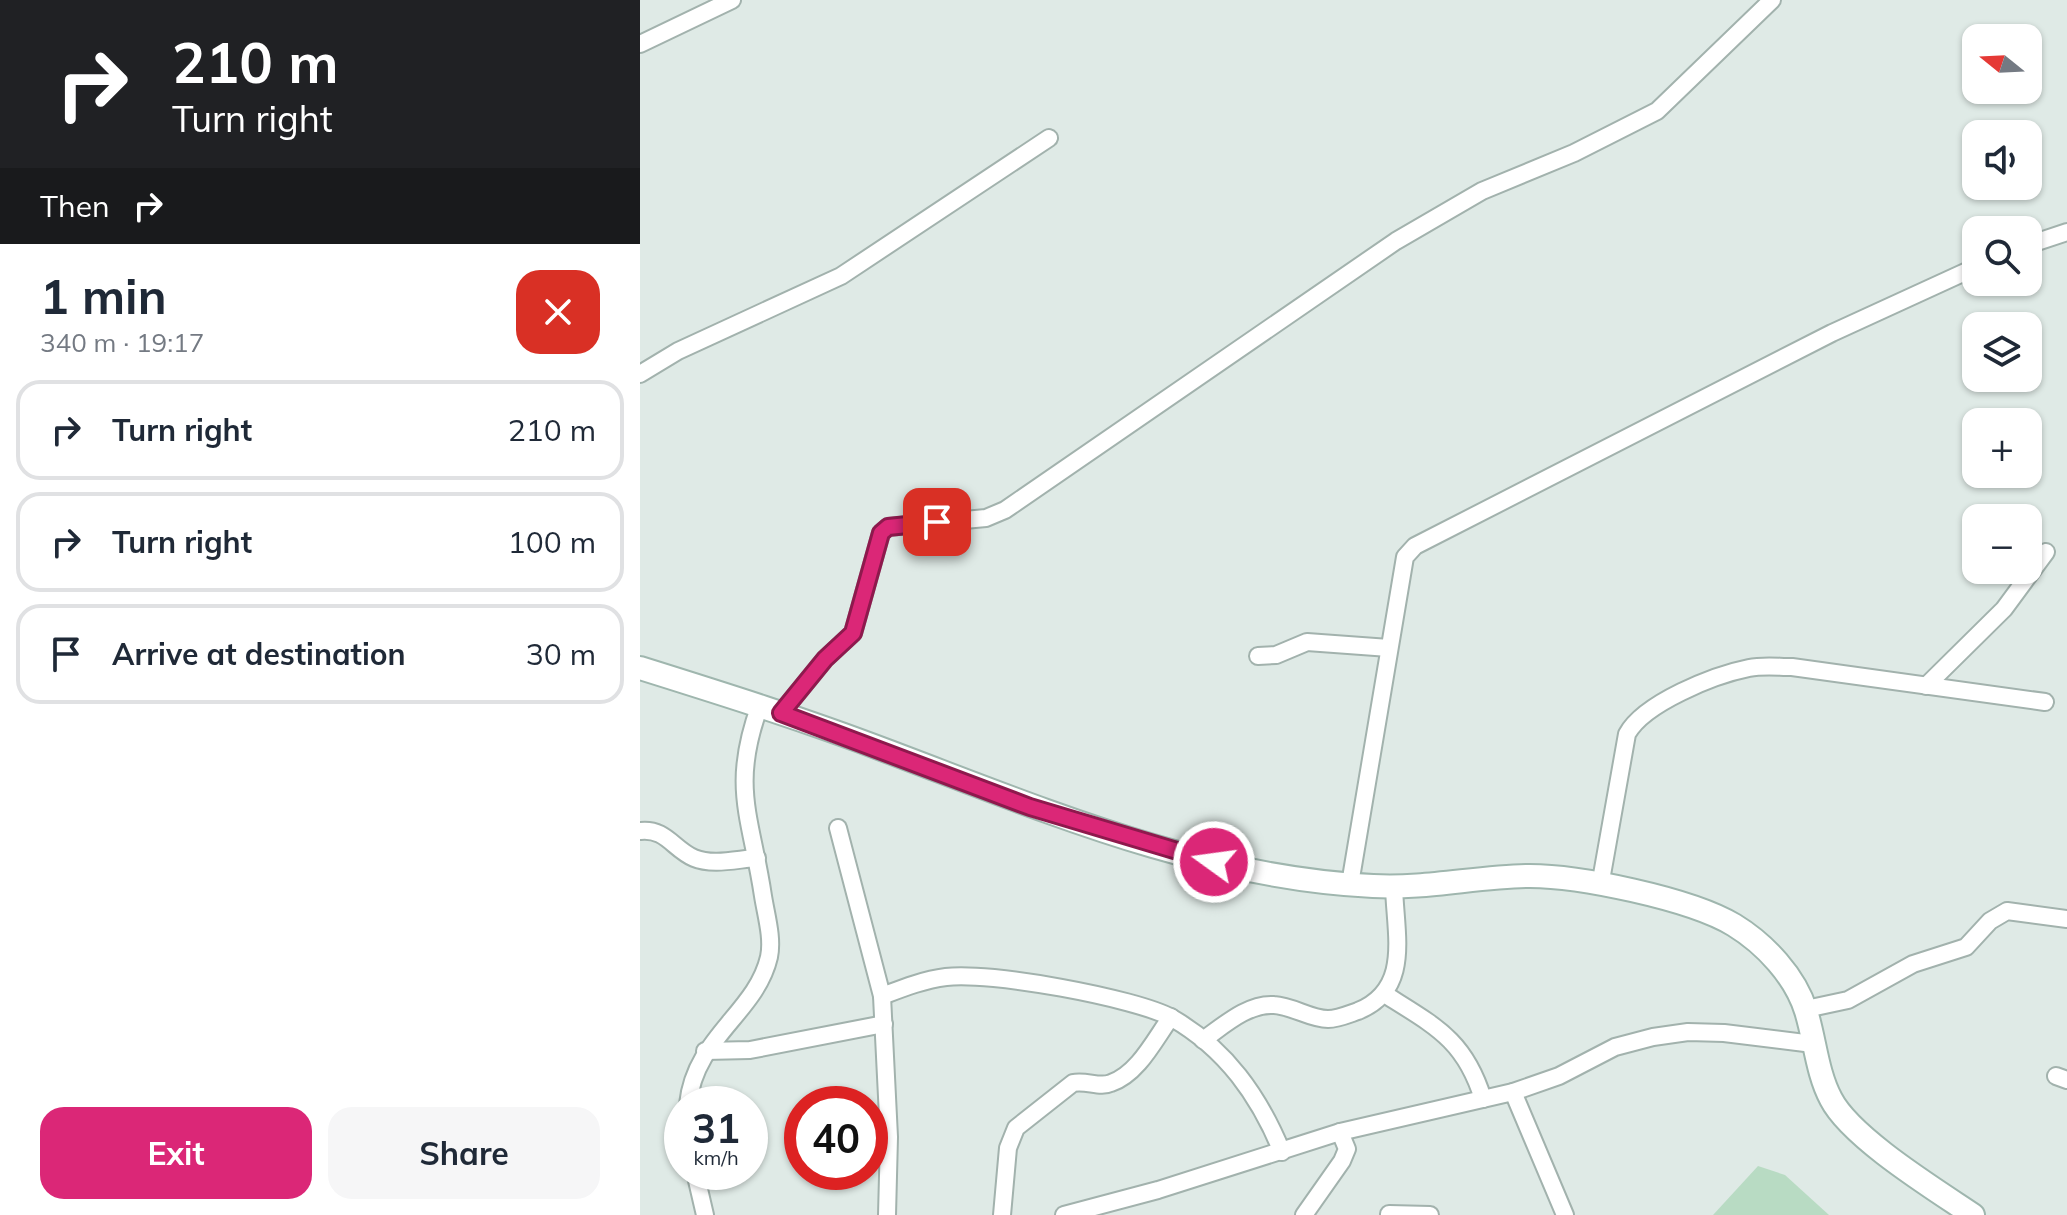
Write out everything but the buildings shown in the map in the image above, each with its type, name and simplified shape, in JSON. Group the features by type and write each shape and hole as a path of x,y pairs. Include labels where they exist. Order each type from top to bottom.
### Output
{"street":[{"path":"640,44 687,18 732,0"},
{"path":"690,1086 705,1051 747,998 769,955 757,858 743,803 742,778 748,739 771,709 853,633 876,539 888,527 986,518 1005,510 1396,241 1482,191 1585,148 1657,111 1772,0"},
{"path":"640,374 678,351 841,276 1049,138"},
{"path":"2042,240 2067,232"},
{"path":"1350,884 1405,557 1415,546 1832,333 1962,273"},
{"path":"1926,686 2004,609 2046,552"},
{"path":"1258,656 1276,655 1307,642 1389,648"},
{"path":"1600,886 1627,734 1635,719 1724,674 1752,667 1792,667 2045,702"},
{"path":"640,668 771,709 1030,807 1138,842 1245,869 1350,884 1394,886 1528,876 1600,886 1695,907 1731,923 1762,944 1793,983 1806,1009 1813,1044 1830,1097 1840,1112 1910,1174 1965,1212"},
{"path":"838,828 882,996 889,1137 887,1215"},
{"path":"640,831 652,829 666,835 691,857 702,860 757,858"},
{"path":"1203,1040 1240,1015 1273,1005 1328,1019 1369,1006 1386,995 1395,973 1394,886"},
{"path":"1806,1009 1848,1000 1913,964 1966,947 1990,921 2007,911 2067,919"},
{"path":"882,996 917,982 975,976 1065,990 1171,1017 1203,1040 1251,1087 1282,1152"},
{"path":"1386,995 1436,1026 1456,1046 1473,1066 1483,1099"},
{"path":"1002,1215 1008,1148 1016,1128 1073,1083 1084,1081 1108,1085 1119,1079 1142,1058 1171,1017"},
{"path":"705,1051 750,1050 884,1024"},
{"path":"1064,1215 1282,1152 1340,1132 1513,1092 1559,1076 1615,1047 1653,1037 1688,1032 1724,1033 1813,1044"},
{"path":"1513,1092 1565,1215"},
{"path":"1304,1215 1342,1161 1347,1149 1340,1132"},
{"path":"699,1190 705,1215"},
{"path":"1389,1214 1430,1215"}],"green space":[{"path":"1758,1166 1785,1175 1829,1215 1713,1215"}],"route":[{"path":"937,522 888,527 876,539 853,633 825,659 781,713 1030,807 1138,842 1214,862"}]}
